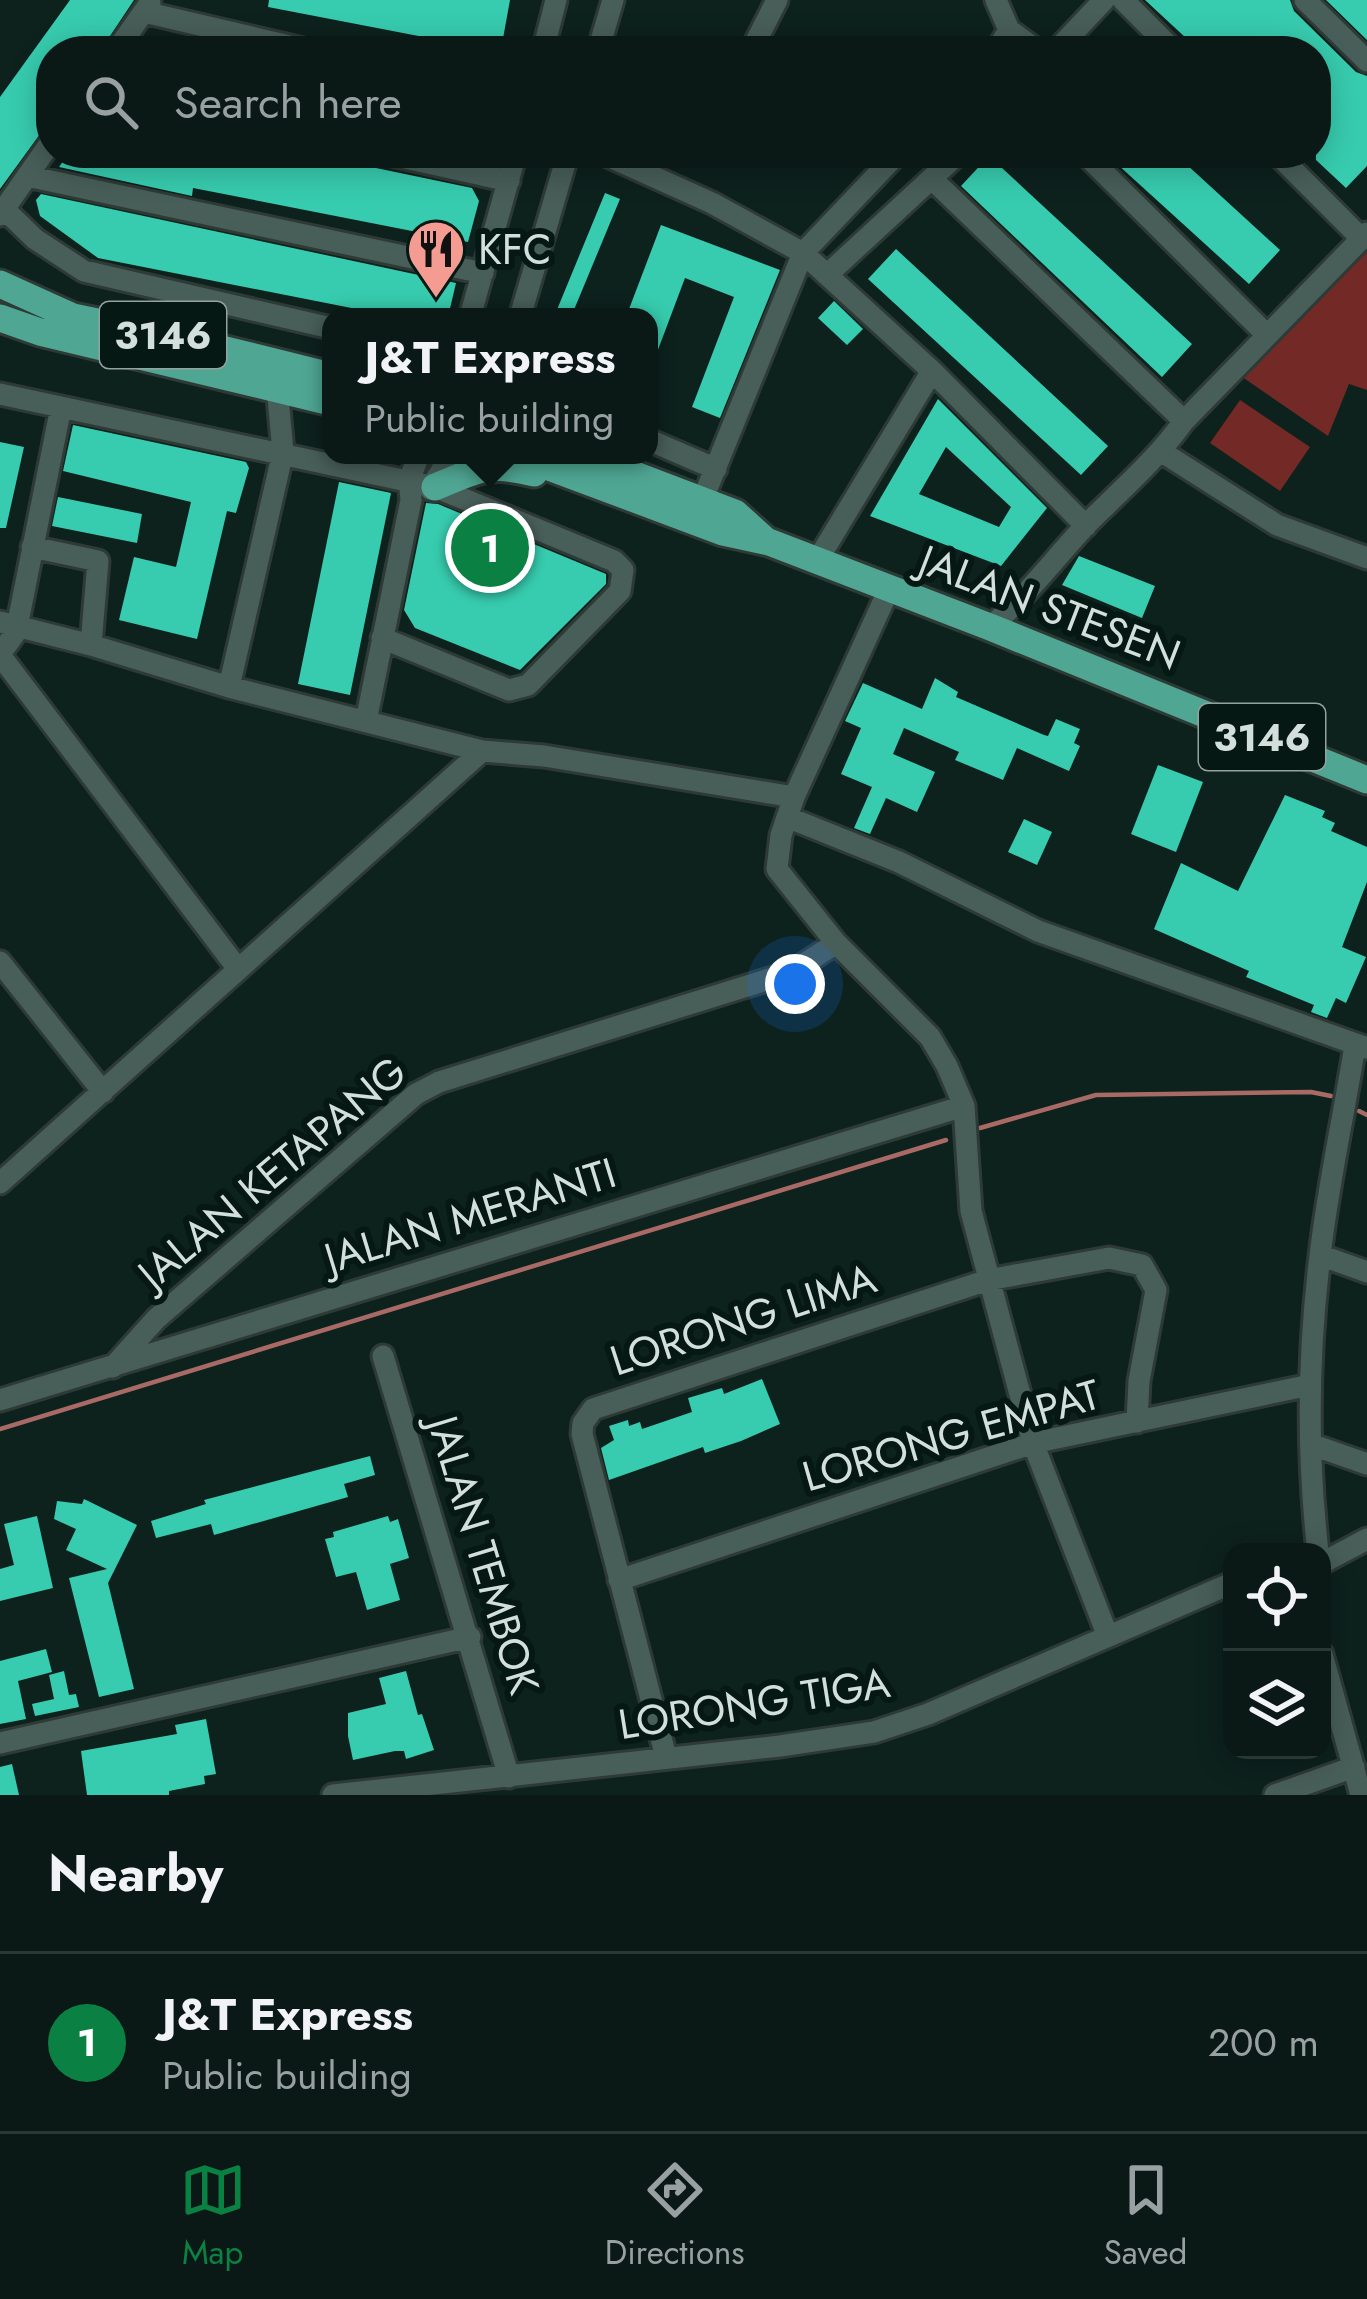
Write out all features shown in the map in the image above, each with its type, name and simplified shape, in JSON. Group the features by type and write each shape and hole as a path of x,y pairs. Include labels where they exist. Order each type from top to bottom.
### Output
{"main road":[{"path":"0,271 40,305"},
{"name":"3146","path":"0,284 73,317 322,371"},
{"name":"3146","path":"0,318 322,400"},
{"path":"0,339 40,344 83,341"},
{"name":"3146","path":"540,464 723,532 769,542"},
{"name":"3146","path":"606,464 735,513 769,542"},
{"path":"418,489 492,465 631,499"},
{"name":"JALAN STESEN","path":"769,542 1367,780"}],"street":[{"path":"547,36 556,0"},
{"path":"603,36 614,0"},
{"path":"759,36 778,0"},
{"path":"996,0 1009,30 1017,36"},
{"path":"1069,36 1104,0"},
{"path":"1124,0 1159,36"},
{"path":"1304,0 1367,61"},
{"path":"127,36 148,6 257,36"},
{"path":"1005,36 1009,30"},
{"path":"36,163 2,212 84,271 322,326"},
{"path":"448,168 509,182"},
{"path":"473,308 512,168"},
{"path":"523,308 564,168"},
{"path":"634,168 712,203 803,253 932,371 1086,526"},
{"path":"702,501 803,253 884,168"},
{"path":"828,274 943,168"},
{"path":"1099,168 1268,335"},
{"path":"990,627 1022,600 1086,526 1162,452 1184,421 1365,236 1292,168"},
{"path":"27,176 483,273"},
{"path":"932,178 1184,421"},
{"path":"817,561 932,371"},
{"path":"229,687 284,452 277,387"},
{"path":"0,394 322,462"},
{"path":"61,407 32,547 8,624 13,640 0,654 238,969"},
{"path":"658,444 716,469"},
{"path":"1162,452 1276,525 1367,558"},
{"path":"327,464 418,489 614,561 623,570 620,591 519,689 509,690 382,638"},
{"path":"367,721 418,489 419,464"},
{"path":"418,489 442,464"},
{"path":"32,547 98,561 91,645"},
{"path":"889,589 791,807 777,869 836,943 930,1037 947,1066 964,1106 971,1211 1033,1443 1107,1634"},
{"path":"8,624 229,687 482,751 544,756 791,807 1038,931 1361,1046 1320,1255 1310,1385 1317,1543"},
{"path":"0,1183 482,751"},
{"name":"JALAN KETAPANG","path":"112,1368 156,1319 416,1094 439,1082 792,972 836,943"},
{"path":"0,962 103,1092"},
{"name":"JALAN MERANTI","path":"0,1400 964,1106"},
{"path":"1320,1255 1367,1273"},
{"name":"LORONG LIMA","path":"666,1757 582,1433 593,1409 988,1280 1109,1258 1142,1265 1156,1290 1139,1381 1137,1422"},
{"name":"JALAN TEMBOK","path":"383,1356 519,1783"},
{"name":"LORONG EMPAT","path":"620,1580 1033,1443 1310,1385"},
{"path":"1313,1445 1367,1464"},
{"path":"1331,1558 1367,1539"},
{"name":"LORONG TIGA","path":"333,1795 519,1783 666,1757 874,1732 928,1714 1223,1586"},
{"path":"0,1743 470,1637"},
{"path":"1331,1686 1361,1795"},
{"path":"1275,1795 1354,1767"}],"shaded area":[{"path":"1367,225 1367,390 1349,384 1328,436 1229,368"},
{"path":"1240,400 1310,447 1280,491 1210,443"}],"building":[{"path":"70,0 134,0 110,36 44,36"},
{"path":"269,0 510,0 503,36 419,36 268,7"},
{"path":"1145,0 1290,0 1294,11 1319,36 1184,36"},
{"path":"1326,0 1367,0 1367,40"},
{"path":"36,47 36,140 0,189 0,97"},
{"path":"1331,47 1356,72 1367,76 1367,166 1346,188 1325,168 1331,168"},
{"path":"64,168 376,168 472,188 479,201 468,242 193,188 192,196"},
{"path":"978,168 1002,168 1192,344 1162,377 961,186"},
{"path":"1121,168 1190,168 1280,250 1249,284"},
{"path":"605,193 620,199 575,308 558,308"},
{"path":"41,194 456,283 450,308 351,308 98,258 40,216 36,200"},
{"path":"661,225 780,270 720,418 692,407 734,297 685,278 658,350 658,308 629,308"},
{"path":"896,249 1108,446 1081,475 868,279"},
{"path":"834,301 863,329 847,345 818,318"},
{"path":"938,399 1047,508 1001,566 870,516","holes":["946,447 1011,507 999,527 919,494"]},
{"path":"73,425 246,462 249,468 236,513 227,511 197,639 119,620 134,557 176,567 191,502 63,471"},
{"path":"0,442 24,447 6,528 0,528"},
{"path":"339,482 391,493 350,695 298,684"},
{"path":"58,497 142,514 137,543 52,526"},
{"path":"426,503 606,574 606,584 520,670 415,628 404,610"},
{"path":"1079,556 1155,586 1142,618 1062,585"},
{"path":"935,678 958,692 956,697 1044,735 1048,736 1056,719 1080,729 1074,743 1080,746 1069,771 1017,748 1003,780 955,760 959,752 904,728 893,754 935,772 917,812 886,798 870,834 854,828 872,787 841,774 861,728 845,721 863,683 922,709"},
{"path":"1158,765 1203,782 1176,852 1131,834"},
{"path":"1285,795 1325,811 1322,817 1335,823 1331,831 1367,847 1367,882 1342,947 1366,957 1346,1003 1336,998 1327,1018 1311,1012 1314,1005 1246,977 1249,971 1154,929 1181,863 1238,891"},
{"path":"1024,819 1052,832 1037,865 1008,852"},
{"path":"762,1379 780,1424 705,1453 703,1447 609,1480 601,1448 614,1440 609,1426 628,1420 629,1426 640,1422 642,1429 692,1412 688,1398 722,1388 724,1394"},
{"path":"370,1456 375,1475 344,1484 348,1497 214,1535 211,1524 156,1538 151,1521 206,1504 204,1500"},
{"path":"84,1499 137,1525 108,1583 134,1689 99,1697 69,1578 107,1569 66,1550 76,1529 54,1519 57,1501 82,1504"},
{"path":"37,1516 53,1588 0,1601 0,1569 14,1565 4,1524"},
{"path":"388,1516 390,1522 398,1519 409,1558 390,1564 400,1600 367,1610 356,1572 336,1577 325,1539 334,1537 333,1532"},
{"path":"46,1649 52,1672 18,1681 26,1719 0,1724 0,1661"},
{"path":"64,1671 69,1695 76,1694 79,1707 35,1716 32,1704 54,1699 49,1675"},
{"path":"406,1671 434,1750 406,1759 404,1751 395,1751 353,1760 348,1713 386,1704 379,1678"},
{"path":"206,1719 216,1774 204,1776 205,1784 169,1791 169,1795 87,1795 81,1751 177,1734 175,1725"},
{"path":"12,1764 19,1795 0,1795 0,1767"}],"waterway":[{"path":"980,1128 1096,1095 1311,1092 1331,1096"},
{"path":"1359,1111 1367,1115"},
{"path":"0,1429 946,1140"}],"place":[{"name":"KFC","path":"436,300"},
{"name":"J&T Express","path":"490,548"}]}
